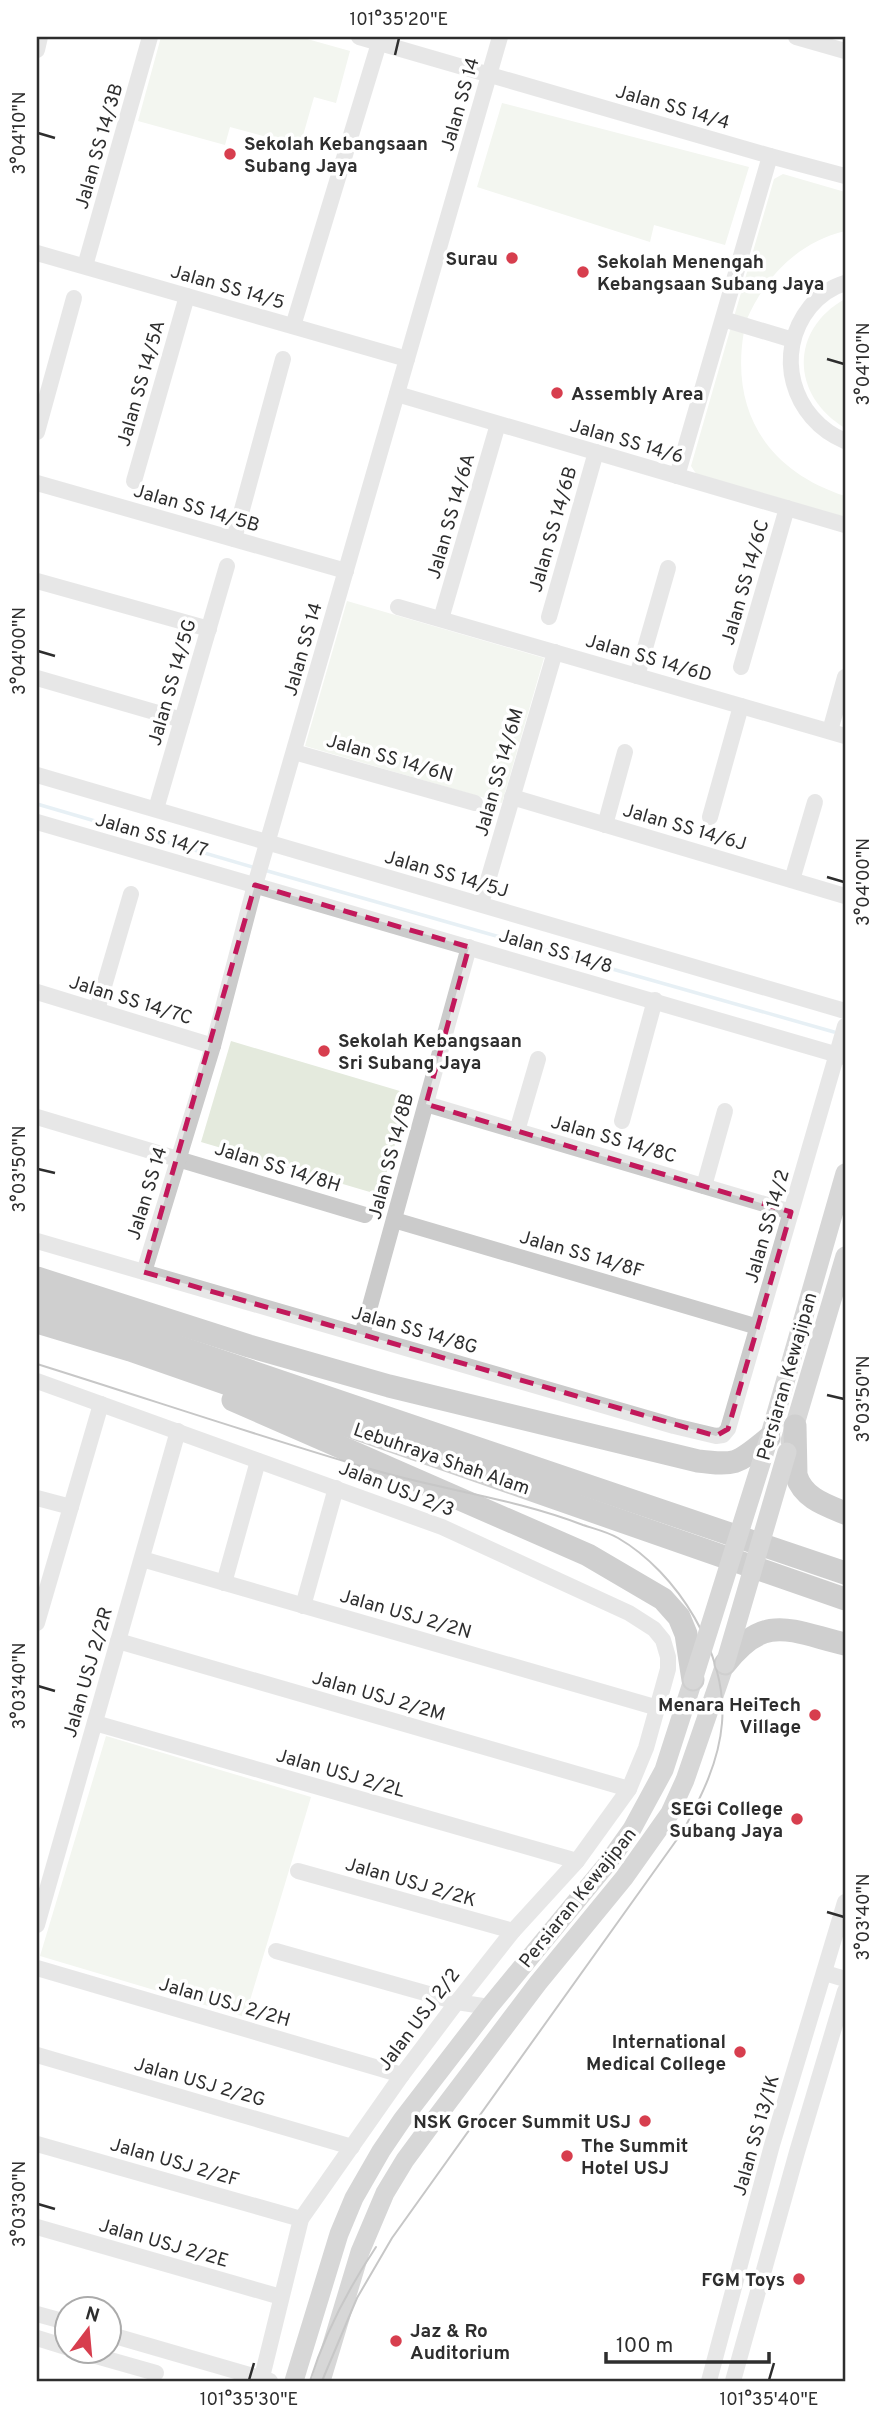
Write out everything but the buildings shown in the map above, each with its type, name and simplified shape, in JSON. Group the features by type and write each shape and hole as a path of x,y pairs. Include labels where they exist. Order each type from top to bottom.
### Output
{"highway":[{"path":"37,1278 249,1346 389,1386 698,1461 728,1465 778,1445"},
{"name":"Lebuhraya Shah Alam","path":"37,1299 845,1573"},
{"name":"Lebuhraya Shah Alam","path":"37,1322 131,1350 845,1599"},
{"path":"131,1350 185,1378 587,1555 663,1599 679,1617 686,1634 693,1680"},
{"path":"795,1426 798,1482 816,1501 845,1513"},
{"path":"725,1664 740,1646 753,1636 770,1629 786,1630 845,1644"}],"main road":[{"name":"Persiaran Kewajipan","path":"321,2381 360,2252 385,2193 405,2160 538,1983 624,1878 670,1813 685,1780 725,1664 845,1173"},
{"name":"Persiaran Kewajipan","path":"295,2381 339,2234 354,2198 402,2120 489,2007 607,1864 632,1829 664,1770 693,1680 778,1445 795,1426 845,1256"}],"street":[{"path":"37,50 40,37"},
{"name":"Jalan SS 14/3B","path":"85,267 150,37"},
{"name":"Jalan SS 14/4","path":"359,37 845,176"},
{"name":"Jalan SS 14","path":"144,1272 213,1046 258,874 500,37"},
{"path":"796,37 845,51"},
{"path":"293,326 379,43"},
{"path":"677,476 770,156"},
{"name":"Jalan SS 14/5","path":"37,253 407,359"},
{"path":"845,283 817,299 802,318 793,340 790,363 793,384 801,405 815,422 845,441"},
{"name":"Jalan SS 14/5A","path":"134,481 187,296"},
{"path":"37,432 74,298"},
{"path":"723,319 793,340"},
{"path":"234,539 283,359"},
{"name":"Jalan SS 14/6","path":"397,394 845,525"},
{"name":"Jalan SS 14/6A","path":"441,619 498,424"},
{"name":"Jalan SS 14/6B","path":"549,617 596,452"},
{"name":"Jalan SS 14/5B","path":"37,482 346,571"},
{"name":"Jalan SS 14/6C","path":"741,667 787,508"},
{"name":"Jalan SS 14/5G","path":"156,809 227,566"},
{"path":"637,676 668,568"},
{"path":"37,581 209,629"},
{"name":"Jalan SS 14/6D","path":"398,607 838,734"},
{"name":"Jalan SS 14/6M","path":"481,904 555,652"},
{"path":"838,734 845,677"},
{"path":"37,678 182,720"},
{"path":"710,817 741,706"},
{"name":"Jalan SS 14/6N","path":"294,752 475,803"},
{"path":"605,825 625,752"},
{"name":"Jalan SS 14/5J","path":"37,775 845,1011"},
{"name":"Jalan SS 14/6J","path":"512,797 845,896"},
{"path":"792,880 815,802"},
{"name":"Jalan SS 14/7","path":"37,824 258,874"},
{"name":"Jalan SS 14/8","path":"258,874 469,947 841,1055"},
{"path":"97,1010 131,894"},
{"name":"Jalan SS 14/8B","path":"362,1335 469,947"},
{"name":"Jalan SS 14/7C","path":"37,992 213,1046"},
{"path":"622,1121 655,1000"},
{"name":"Jalan SS 14/2","path":"723,1435 728,1429 841,1055 845,1026"},
{"path":"517,1131 538,1059"},
{"name":"Jalan SS 14/8C","path":"426,1104 792,1212"},
{"path":"704,1186 725,1111"},
{"name":"Jalan SS 14/8H","path":"37,1117 365,1215"},
{"name":"Jalan SS 14/8F","path":"394,1220 758,1327"},
{"name":"Jalan SS 14/8G","path":"37,1241 674,1426 716,1436 723,1435"},
{"name":"Jalan USJ 2/3","path":"37,1381 442,1527 629,1614 654,1629 663,1640 668,1669 659,1708"},
{"path":"37,1623 41,1594 71,1507 101,1404"},
{"name":"Jalan USJ 2/2R","path":"37,1925 178,1431"},
{"path":"224,1583 258,1461"},
{"path":"303,1605 336,1488"},
{"path":"37,1498 71,1507"},
{"name":"Jalan USJ 2/2N","path":"142,1559 659,1708"},
{"name":"Jalan USJ 2/2M","path":"118,1641 629,1789"},
{"name":"Jalan USJ 2/2","path":"264,2380 301,2219 457,2002 513,1931 576,1861 629,1789 659,1708"},
{"name":"Jalan USJ 2/2L","path":"95,1723 576,1861"},
{"name":"Jalan USJ 2/2K","path":"298,1871 513,1931"},
{"name":"Jalan SS 13/1K","path":"709,2381 772,2145 845,1902"},
{"path":"276,1951 457,2002 489,2007"},
{"name":"Jalan USJ 2/2H","path":"37,1968 402,2075"},
{"path":"825,1973 845,1979"},
{"path":"733,2381 845,1991"},
{"name":"Jalan USJ 2/2G","path":"37,2055 352,2147"},
{"name":"Jalan USJ 2/2F","path":"37,2144 301,2219"},
{"name":"Jalan USJ 2/2E","path":"37,2227 281,2297"},
{"path":"122,2338 264,2380"},
{"path":"122,2365 154,2377 162,2350"}],"highlighted area":[{"path":"255,885 469,947 426,1104 791,1212 728,1429 716,1436 144,1272"}],"shaded area":[{"path":"161,37 300,37 350,51 336,103 314,97 300,146 230,127 225,145 138,121"},
{"path":"502,103 749,167 725,245 654,225 650,242 477,187"},
{"path":"783,174 845,192 845,231 812,244 785,264 763,290 746,321 734,317 774,179"},
{"path":"845,299 845,428 827,415 814,399 804,363 806,345 814,328 827,312"},
{"path":"731,327 744,331 741,360 743,387 749,412 760,434 775,454 794,471 845,496 845,518 697,475 691,466"},
{"path":"347,601 544,658 502,803 305,746"},
{"path":"231,1041 410,1094 380,1195 201,1142"},
{"path":"106,1736 311,1797 245,2017 40,1956"}],"waterway":[{"path":"37,804 256,868"},
{"path":"264,870 834,1032"}],"tram line":[{"path":"37,1364 374,1470 532,1508 610,1534 640,1553 678,1593 694,1617 717,1670 722,1697 722,1723 717,1752 708,1779 683,1831 392,2238 357,2298 322,2381"},
{"path":"310,2381 338,2312 376,2247"}],"place":[{"name":"Sekolah Kebangsaan Subang Jaya","path":"230,154"},
{"name":"Surau","path":"512,258"},
{"name":"Sekolah Menengah Kebangsaan Subang Jaya","path":"583,272"},
{"name":"Assembly Area","path":"557,393"},
{"name":"Sekolah Kebangsaan Sri Subang Jaya","path":"324,1051"},
{"name":"Menara HeiTech Village","path":"815,1715"},
{"name":"SEGi College Subang Jaya","path":"797,1819"},
{"name":"International Medical College","path":"740,2052"},
{"name":"NSK Grocer Summit USJ","path":"645,2121"},
{"name":"The Summit Hotel USJ","path":"567,2156"},
{"name":"FGM Toys","path":"799,2279"},
{"name":"Jaz & Ro Auditorium","path":"396,2341"}]}
